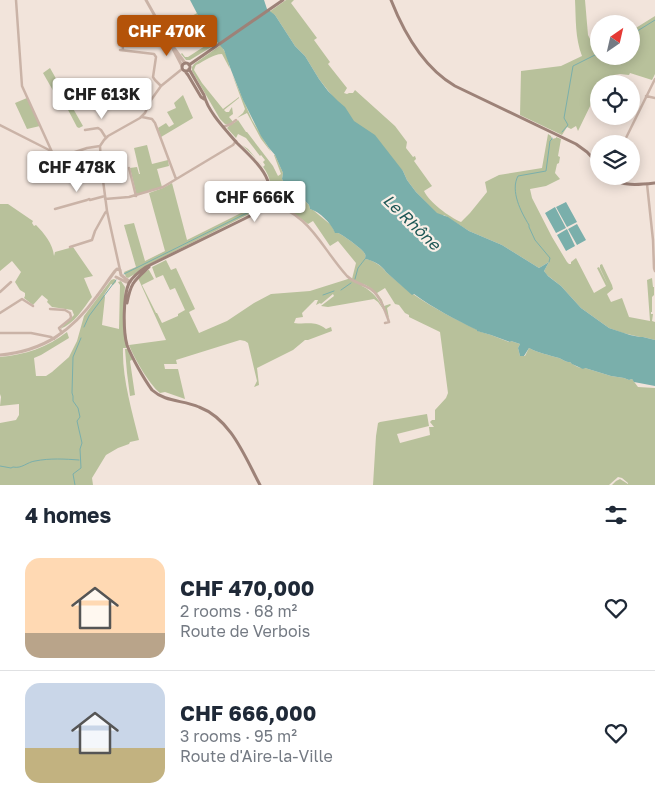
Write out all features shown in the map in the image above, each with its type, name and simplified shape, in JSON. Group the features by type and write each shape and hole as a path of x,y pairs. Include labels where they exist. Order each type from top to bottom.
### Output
{"main road":[{"path":"185,67 284,0"},
{"path":"391,0 412,42 441,77 467,92 576,144 590,154"},
{"path":"185,67 189,69 205,100"},
{"path":"185,67 201,97 223,126 258,164 267,178 269,191 260,209 252,214 138,272 131,282 125,313 125,331 128,345 150,387 163,397 199,406 221,421 233,436 260,485"},
{"path":"640,184 655,184"}],"street":[{"path":"16,0 22,86 54,152 57,163 68,170 69,173"},
{"path":"131,282 126,282 118,274 119,262 107,212 100,146 106,138 142,117 161,86 185,67 146,0"},
{"path":"157,20 121,25 121,50 154,54 156,57 153,77 161,86"},
{"path":"627,135 655,79"},
{"path":"646,96 655,98"},
{"path":"142,117 151,118 155,123 176,180"},
{"path":"223,126 231,124 236,120"},
{"path":"0,125 54,152 71,154 100,146"},
{"path":"85,130 98,128 106,138"},
{"path":"55,209 89,199 136,196 163,188 233,145 236,141"},
{"path":"36,174 56,169 60,166"},
{"path":"128,168 136,196"},
{"path":"647,184 655,271"},
{"path":"265,202 280,207 303,220 348,276 373,291 379,298 388,319 389,322 385,324"},
{"path":"70,247 92,240 104,213 107,212"},
{"path":"0,356 26,351 54,339 84,313 108,281 118,274"},
{"path":"0,292 11,282"},
{"path":"0,313 22,299 33,306"},
{"path":"50,309 65,310 70,313 70,319 59,328 62,333"},
{"path":"0,333 37,334 54,339"}],"green space":[{"path":"286,0 294,0 291,3 317,38 314,40 330,62 328,64 347,88 344,93 353,93 355,90 395,126 407,142 406,148 413,157 415,156 416,159 414,161 432,186 424,191 430,200 456,220 461,222 487,192 485,182 499,175 542,168 548,134 552,139 556,137 561,139 558,156 560,157 559,163 555,173 560,179 546,186 530,189 532,198 567,262 571,264 576,258 594,293 606,286 597,268 599,267 608,285 600,268 602,264 613,289 607,294 611,302 622,298 629,317 650,321 647,280 652,278 654,295 652,297 651,314 653,314 652,321 655,322 655,340 609,328 581,308 544,271 549,262 539,268 502,245 469,231 444,215 440,217 416,192 403,171 362,134 319,79 275,15 269,12"},
{"path":"575,0 585,0 590,39 590,65 640,65 640,25 655,16 655,74 652,80 630,73 629,75 590,75 590,106 578,131 576,126 571,129 567,127 562,135 520,115 521,71 561,66 582,56 576,21"},
{"path":"197,13 218,43 190,60 186,60 182,53 185,57 188,57 208,44 190,17"},
{"path":"221,45 227,56 230,69 222,54 219,54 196,65 194,70 223,109 239,97 224,110 229,112 232,107 233,114 229,117 234,123 238,120 273,166 278,176 281,174 275,155 283,173 282,179 285,184 281,193 293,188 309,205 310,209 331,225 335,232 361,249 365,254 365,259 380,266 412,294 478,331 520,344 518,348 520,356 525,356 529,348 579,367 611,376 632,379 638,387 655,388 655,485 612,485 620,479 628,484 618,477 609,485 373,485 378,423 427,414 429,426 397,434 400,443 430,435 429,427 434,427 430,422 435,420 435,410 448,393 440,332 409,317 399,305 395,304 385,288 377,293 384,306 391,305 387,308 389,318 373,290 363,284 362,286 376,297 385,312 374,299 328,307 321,306 334,296 333,294 321,304 316,305 318,300 315,300 302,313 303,317 296,318 294,323 314,324 326,329 331,327 332,331 305,340 293,350 257,368 259,385 254,387 257,381 248,343 240,340 176,360 177,364 164,364 165,369 178,369 185,399 165,392 160,393 151,384 134,357 129,345 166,340 138,278 149,270 154,279 142,285 162,323 178,316 178,314 185,310 175,288 170,290 163,275 156,278 152,267 166,260 171,270 176,268 195,309 189,312 199,333 227,321 271,294 310,291 352,279 356,263 338,241 330,246 313,221 308,224 277,205 275,201 272,203 268,202 270,184 263,167 265,160 246,138 238,134 236,138 227,128 230,125 225,124 220,119 192,71 194,64"},
{"path":"50,68 83,126 77,127 66,106 63,108 43,73"},
{"path":"232,74 252,120 271,152 261,139 247,113 237,118 245,109"},
{"path":"183,95 193,118 161,137 158,128 166,123 169,127 174,124 167,112 176,108 174,103"},
{"path":"27,98 40,126 27,129 15,103"},
{"path":"147,145 152,164 168,160 169,166 157,169 162,187 138,194 136,193 130,168 137,167 140,174 134,148"},
{"path":"172,183 187,240 257,205 257,209 128,278 124,272 136,267 124,225 134,223 145,261 165,251 149,193"},
{"path":"0,204 8,204 33,221 34,226 36,225 48,239 54,256 55,252 73,247 93,276 84,278 92,297 78,316 60,329 74,315 72,310 52,307 42,295 33,305 24,298 25,293 20,290 15,282 21,272 12,261 0,271"},
{"path":"114,279 116,282 113,285 111,284 104,295 102,325 119,329 120,285 118,282 121,281 125,287 127,348 123,348 124,371 139,440 130,442 106,455 92,478 93,485 0,485 0,423 16,420 19,415 19,404 0,406 0,357 36,349 52,342 67,332 69,338 34,358 36,376 46,376 52,372 69,357 77,341 84,316 111,280"},
{"path":"125,349 128,349 133,359 130,361 135,395 130,396 127,373"}],"water":[{"name":"Le Rhône","path":"190,0 264,0 267,9 275,15 328,91 345,107 354,121 375,135 403,171 416,192 437,213 448,217 469,231 502,245 539,268 549,262 544,271 581,308 609,328 655,340 655,386 634,382 632,379 629,380 583,369 570,362 529,348 524,356 520,356 518,348 520,344 477,331 414,294 412,295 379,265 365,259 364,252 357,246 341,234 335,233 328,222 321,215 310,209 309,205 293,188 281,193 285,184 282,179 283,173 275,155 261,136 243,100 224,50 213,37 206,24 201,21"},
{"path":"566,202 577,222 567,227 556,207"},
{"path":"555,207 566,228 556,233 545,213"},
{"path":"577,224 586,240 577,245 568,229"},
{"path":"567,229 575,246 566,251 557,235"}],"waterway":[{"path":"640,29 655,20"},
{"path":"562,132 568,125 564,118 573,66 590,58"},
{"path":"549,262 550,258 535,240 520,208 515,188 518,176 546,171 552,138"},
{"path":"275,199 281,193"},
{"path":"124,274 253,210"},
{"path":"355,279 358,268 365,259"},
{"path":"84,327 89,316 116,280"},
{"path":"341,290 351,283"},
{"path":"323,295 334,291"},
{"path":"75,485 73,474 81,468 80,449 82,443 77,421 80,417 78,408 73,401 72,393 73,357 81,338"},
{"path":"0,466 19,467 46,459 79,460"}]}
